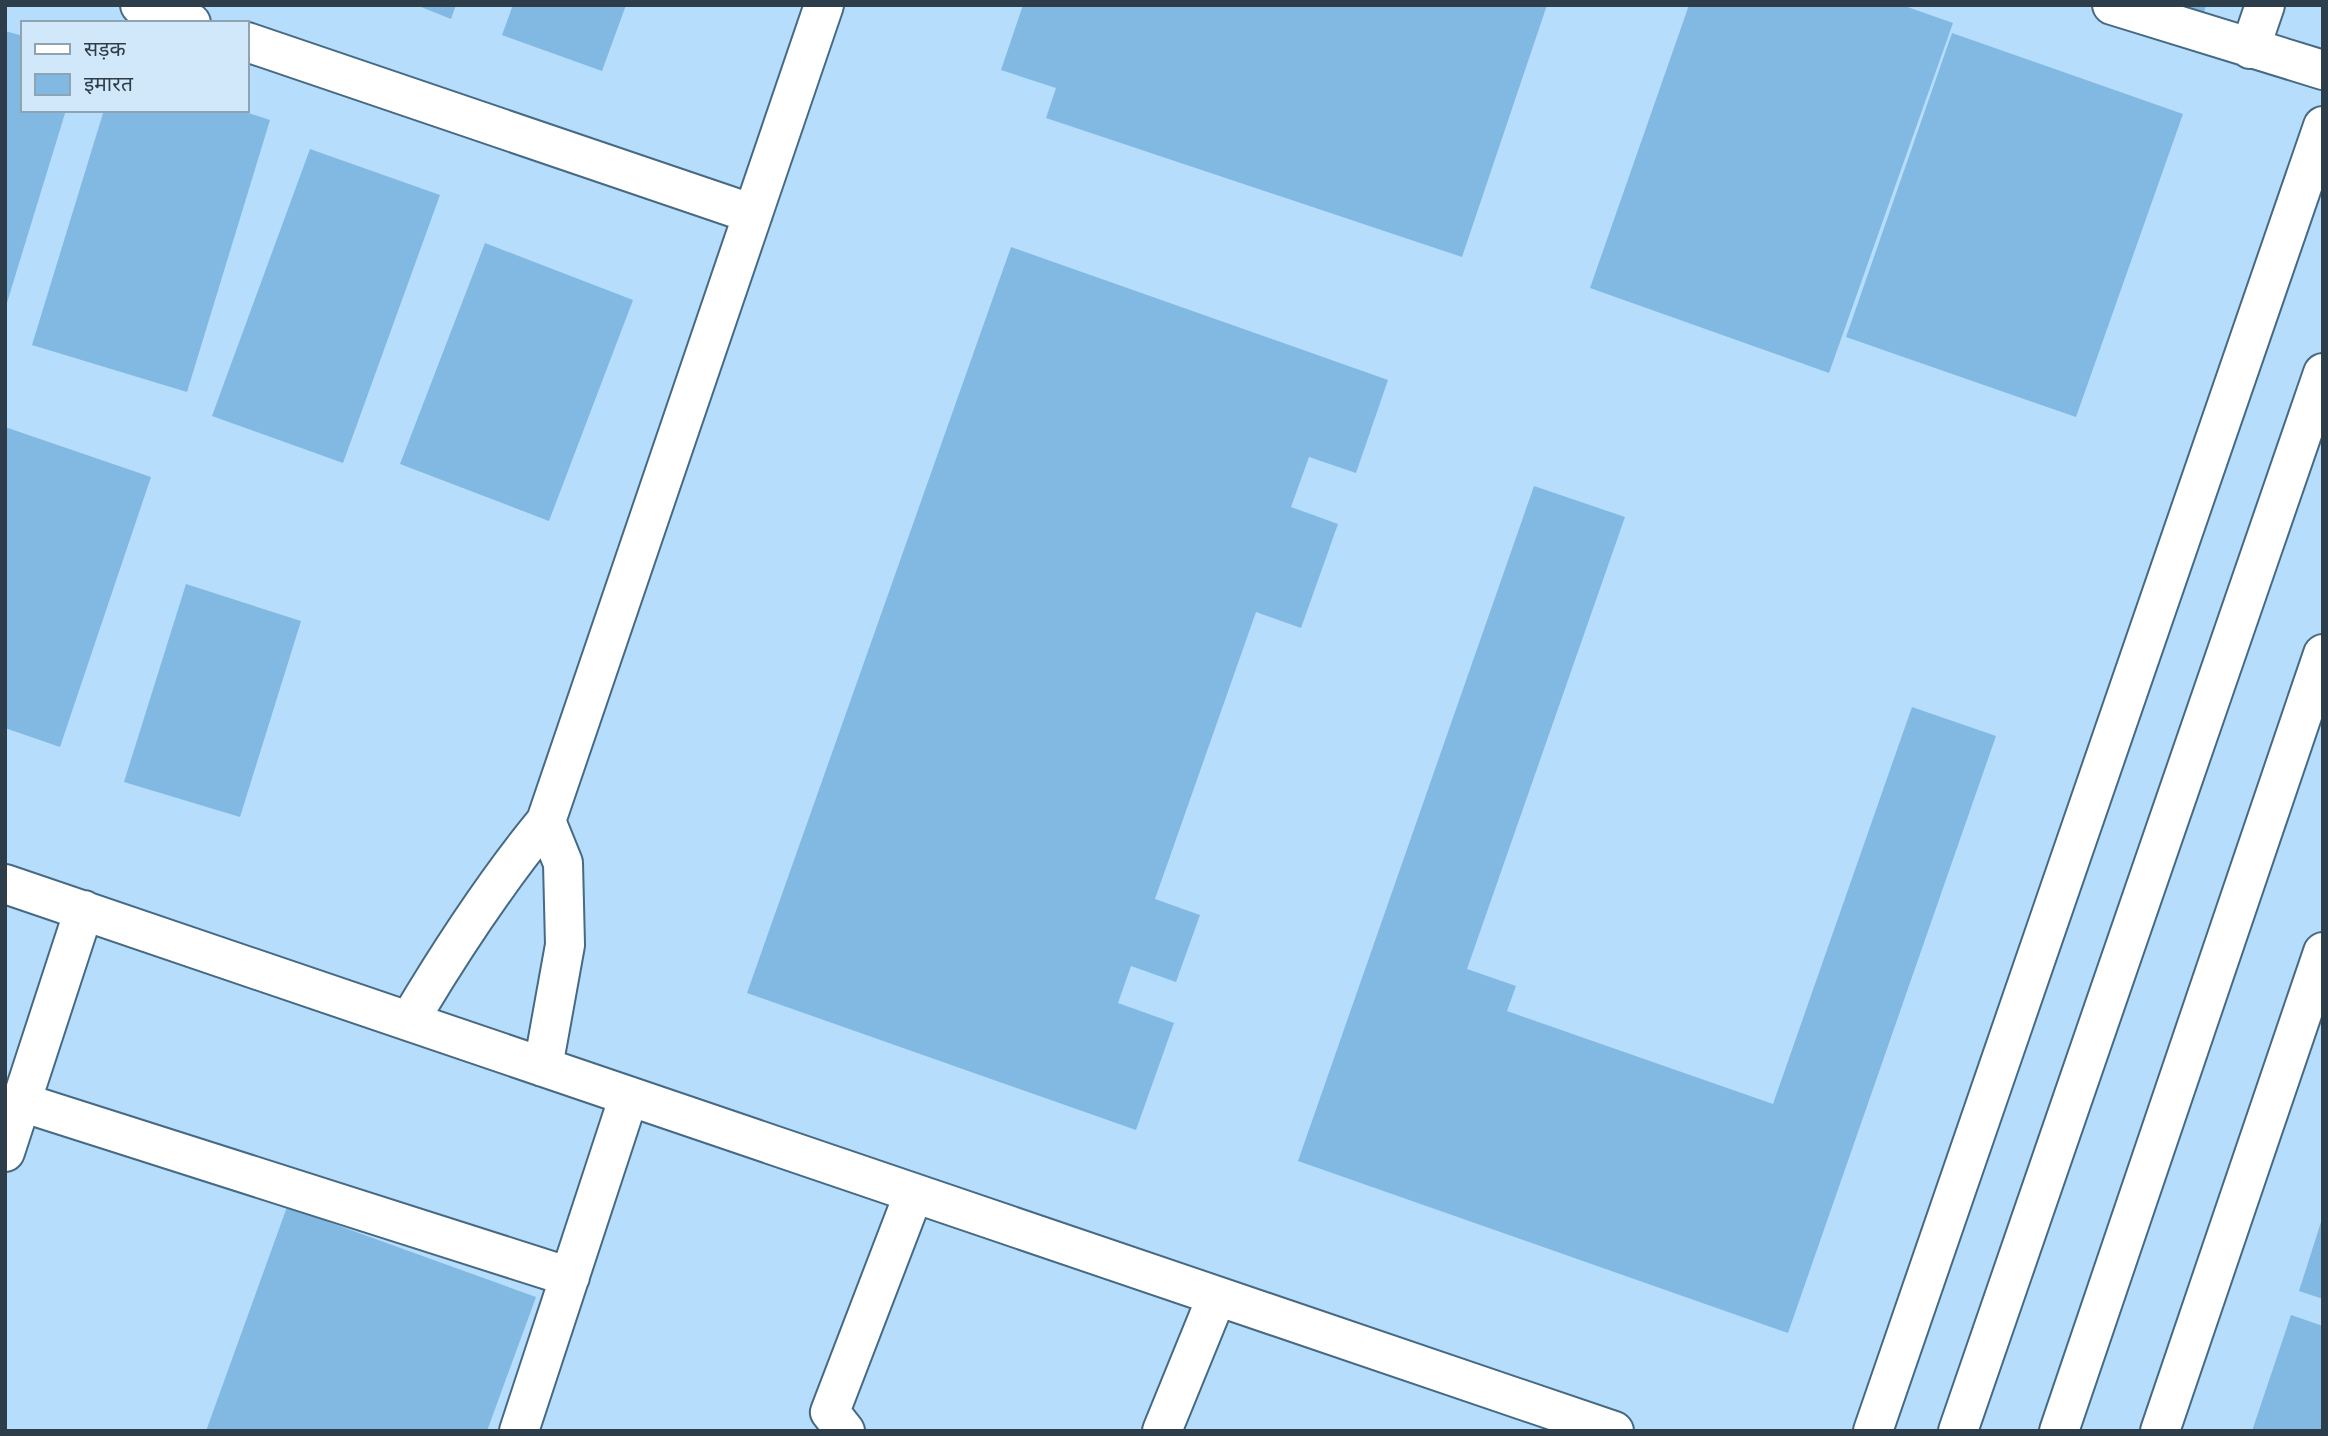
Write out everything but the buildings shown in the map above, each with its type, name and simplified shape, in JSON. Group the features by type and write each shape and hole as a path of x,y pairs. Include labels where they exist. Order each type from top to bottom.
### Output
{"street":[{"path":"140,5 185,21"},
{"path":"409,1021 514,860 546,821 824,5"},
{"path":"2112,5 2250,50 2323,70"},
{"path":"2250,50 2265,5"},
{"path":"248,42 753,214"},
{"path":"1873,1431 2323,126"},
{"path":"1958,1431 2323,373"},
{"path":"2059,1431 2323,654"},
{"path":"543,1067 565,945 563,863 546,821"},
{"path":"5,884 1614,1431"},
{"path":"5,1152 84,910"},
{"path":"2160,1431 2323,952"},
{"path":"519,1431 629,1096"},
{"path":"22,1102 570,1277"},
{"path":"845,1431 830,1412 914,1193"},
{"path":"1162,1431 1217,1296"}]}
